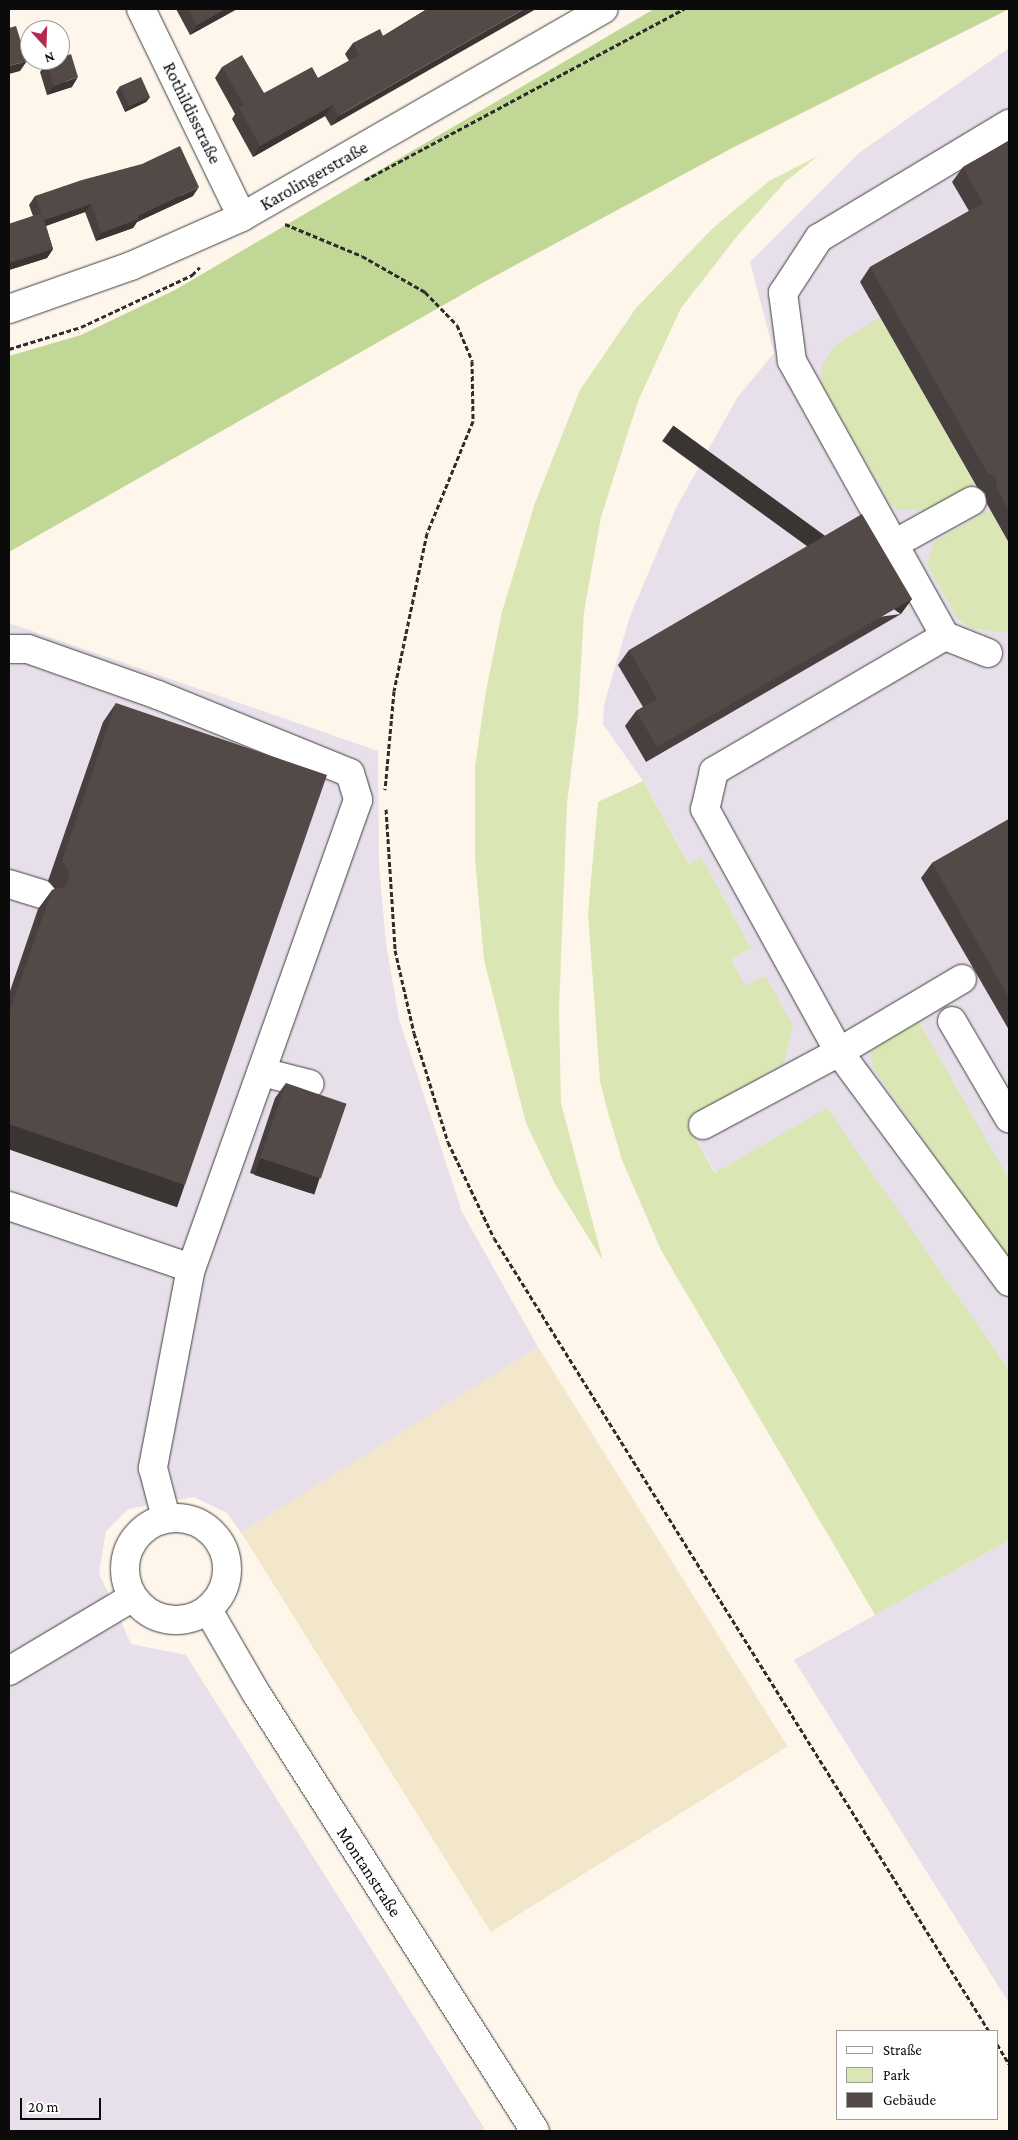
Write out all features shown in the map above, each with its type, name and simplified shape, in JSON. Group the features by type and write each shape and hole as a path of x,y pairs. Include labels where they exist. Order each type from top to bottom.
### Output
{"street":[{"name":"Rothildisstraße","path":"141,9 242,217"},
{"name":"Karolingerstraße","path":"9,309 131,266 242,217 603,9"},
{"path":"988,653 945,636 792,361 783,293 819,238 1009,124"},
{"path":"894,544 972,501"},
{"path":"945,636 714,771 705,809 839,1052 1009,1282"},
{"path":"9,649 28,649 158,695 350,773 358,800 191,1268 153,1468 166,1518"},
{"path":"9,884 41,894"},
{"path":"703,1125 839,1052 962,979"},
{"path":"952,1021 1009,1118"},
{"path":"262,1072 309,1084"},
{"path":"9,1206 191,1268"},
{"path":"166,1518 188,1518 205,1526 218,1538 226,1553 227,1580 220,1597 208,1610 193,1618 175,1620 157,1617 133,1597 126,1580 127,1553 136,1537 149,1525 166,1518"},
{"path":"9,1671 133,1597"},
{"name":"Montanstraße","path":"208,1610 256,1694 535,2131"}],"path":[{"path":"242,217 292,225 362,256 425,292 457,325 472,362 473,421 427,533 394,691 385,795"},
{"path":"386,804 395,950 414,1033 448,1142 494,1238 988,2030"},
{"path":"998,2046 1009,2064"}],"shaded area":[{"path":"1009,48 1009,1370 827,1109 716,1173 686,1124 783,1063 731,959 751,948 701,858 690,865 643,781 603,724 604,705 630,616 676,508 737,398 774,353 750,262 860,152"},
{"path":"9,623 378,751 379,866 386,943 399,1019 462,1212 538,1347 242,1534 227,1513 194,1497 128,1509 106,1531 99,1573 131,1644 186,1655 486,2131 9,2131"},
{"path":"538,1347 788,1746 491,1932 241,1532"},
{"path":"1009,1540 1009,2003 794,1660"}],"green space":[{"path":"654,9 1009,9 734,147 484,282 9,552 9,356 81,335 175,290"},
{"path":"818,156 786,181 738,235 681,308 638,401 601,517 584,612 578,715 567,803 559,1010 561,1103 603,1261 554,1182 526,1123 484,960 475,860 475,766 486,691 502,612 535,503 580,390 636,308 712,229 769,181"},
{"path":"880,317 975,484 927,510 899,510 891,505 821,384 822,366 835,346"},
{"path":"990,509 1009,543 1009,633 970,628 958,619 927,565 934,542"},
{"path":"643,781 689,864 701,857 751,948 731,959 745,986 766,976 793,1026 784,1063 686,1123 715,1173 827,1108 1009,1370 1009,1540 875,1615 661,1250 622,1160 607,1109 600,1081 588,913 598,802"},
{"path":"917,1019 1009,1179 1009,1263 873,1068 871,1054 874,1046"}],"building":[{"path":"188,9 226,9 197,25"},
{"path":"427,9 524,9 338,116 333,105 260,146 239,108 244,105 222,67 242,55 264,93 312,67 318,78 359,55 353,43 380,29 383,36"},
{"path":"16,26 20,39 20,63 9,66 9,28"},
{"path":"70,54 78,77 54,86 48,70 70,70"},
{"path":"141,77 150,97 129,106 120,86"},
{"path":"1009,141 1009,510 997,489 996,478 987,472 870,267 983,203 963,167"},
{"path":"180,146 199,187 138,216 139,219 101,233 91,204 44,220 35,196 82,180 142,164"},
{"path":"42,213 53,249 9,263 9,224"},
{"path":"862,514 912,599 657,747 636,711 657,699 629,650"},
{"path":"116,703 327,775 185,1185 9,1124 9,1014 52,890 65,887 69,880 69,871 62,861"},
{"path":"1009,819 1009,998 932,863"},
{"path":"286,1083 347,1104 321,1179 260,1158"}]}
